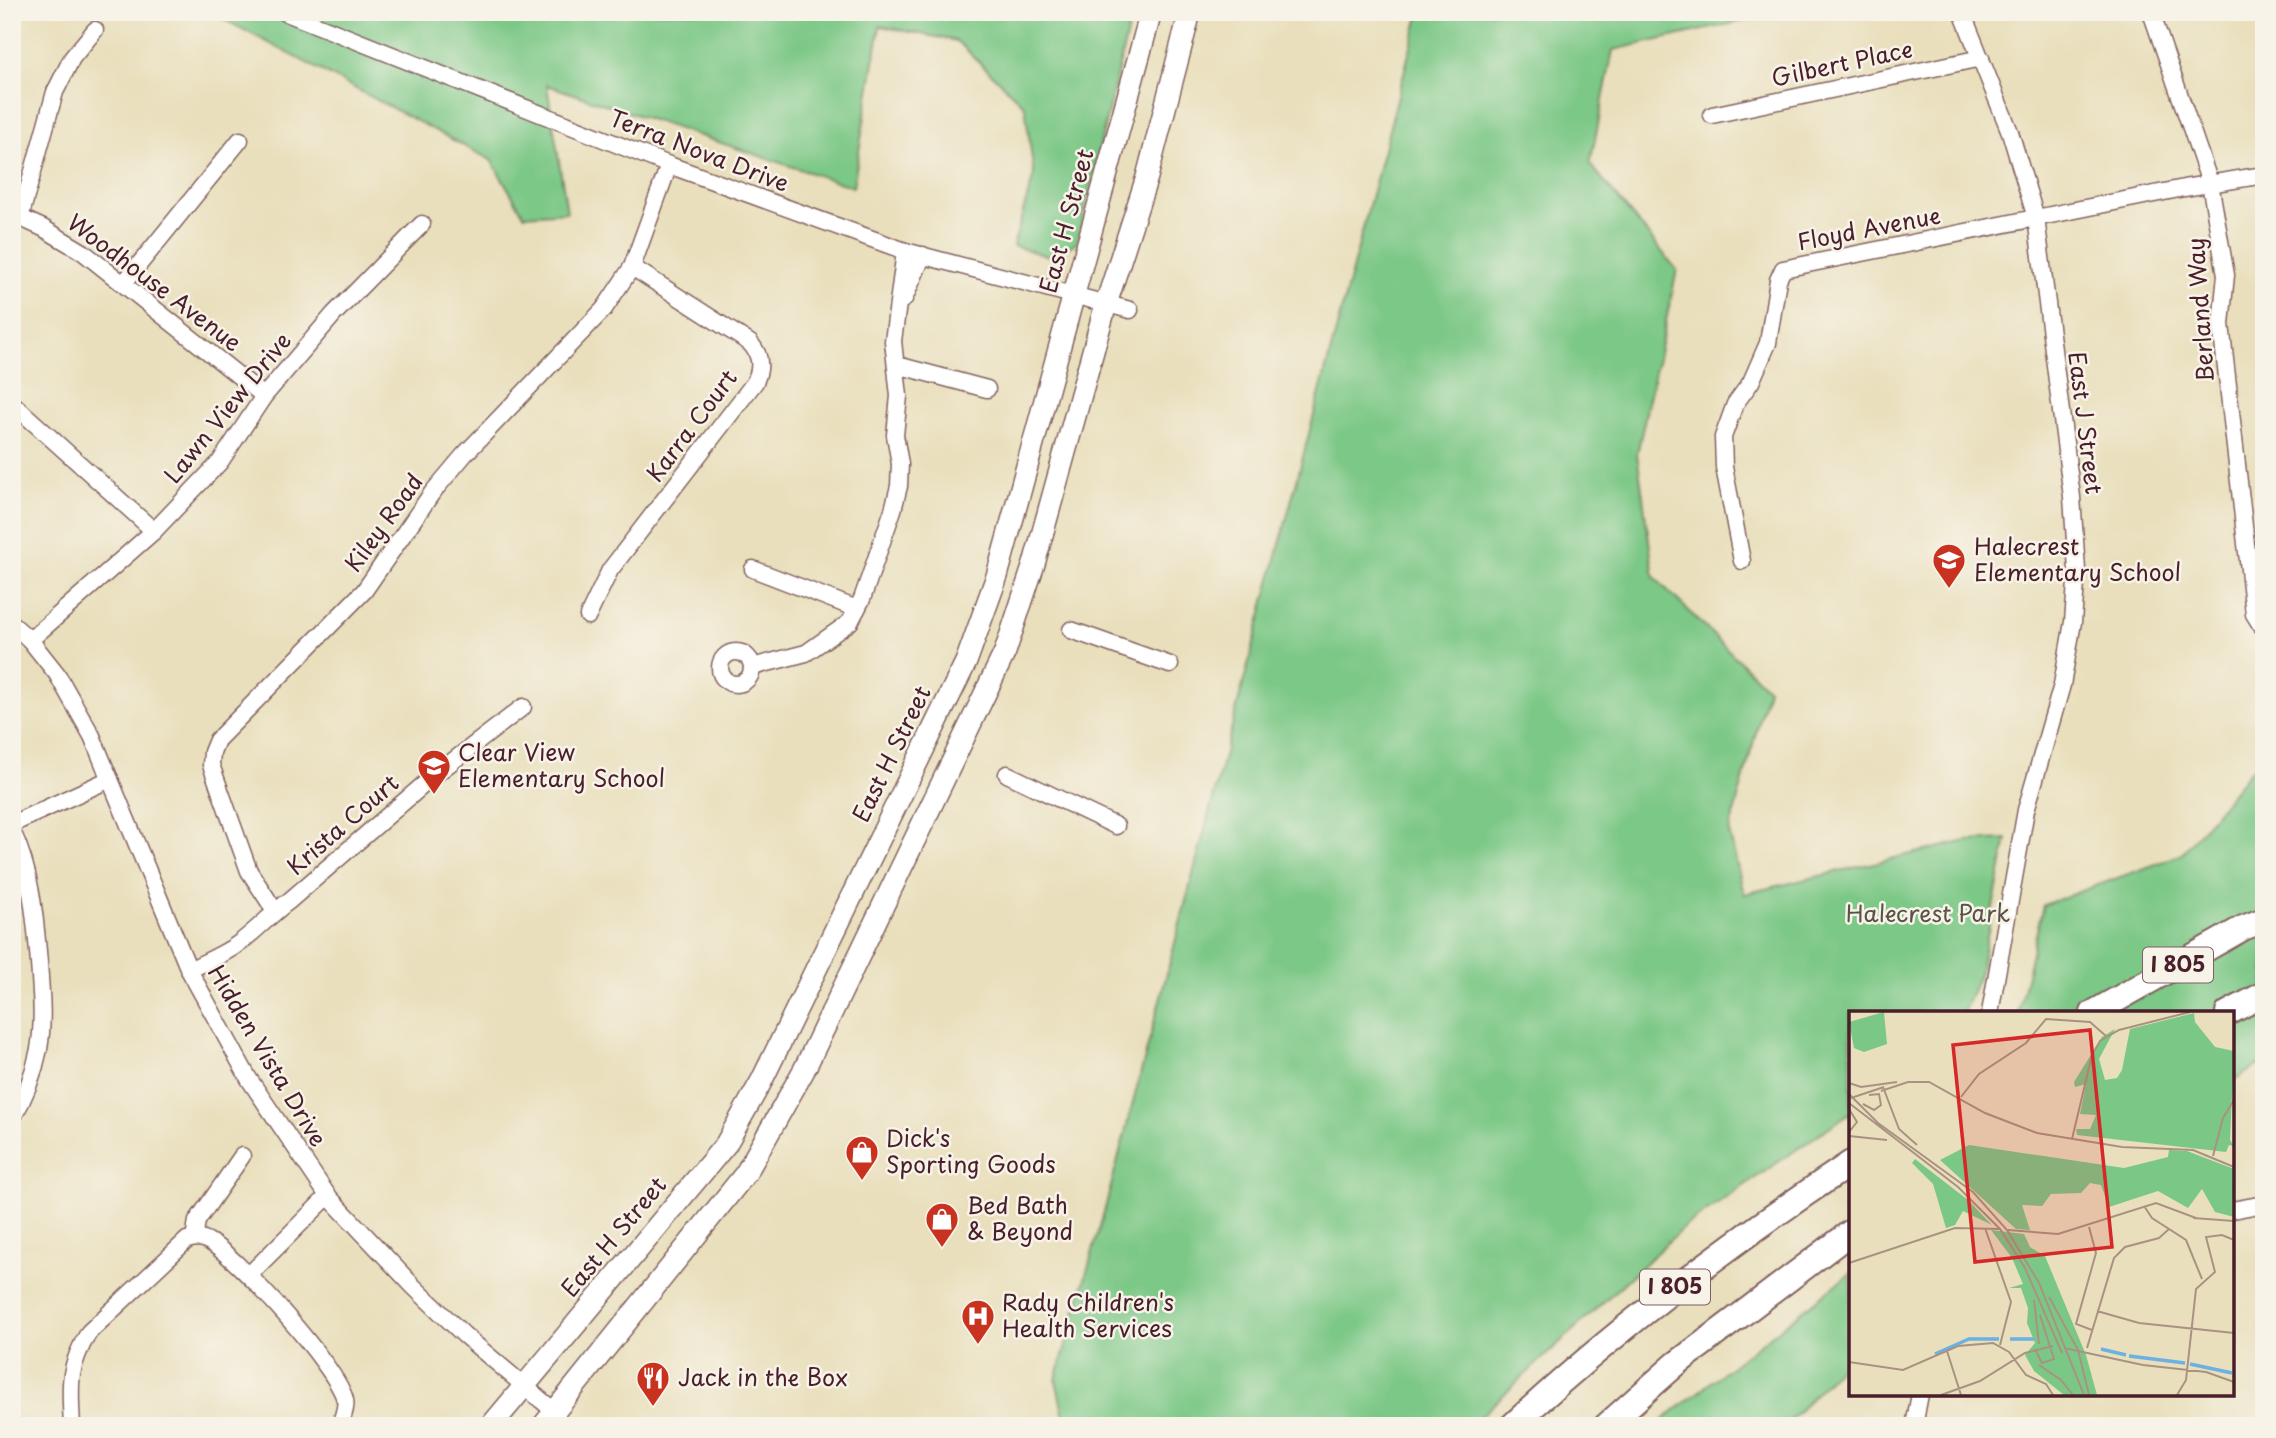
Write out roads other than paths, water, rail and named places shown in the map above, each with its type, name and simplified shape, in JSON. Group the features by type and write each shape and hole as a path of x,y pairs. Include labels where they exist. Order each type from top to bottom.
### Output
{"highway":[{"name":"I 805","path":"2097,1011 2243,928 2264,920"},
{"name":"I 805","path":"2232,1011 2260,998"},
{"name":"I 805","path":"1512,1426 1551,1389 1666,1293 1849,1164"},
{"name":"I 805","path":"1606,1426 1676,1364 1849,1234"}],"main road":[{"name":"East H Street","path":"491,1426 726,1144 761,1082 966,662 997,576 1151,12"},
{"path":"549,1418 746,1173 804,1070 1005,652 1034,564 1106,304 1147,177 1190,12"}],"street":[{"name":"Terra Nova Drive","path":"284,12 669,165 905,251 1130,310"},
{"name":"East J Street","path":"1962,12 2010,132 2036,218 2072,497 2077,570 2073,622 2062,685 2026,810 1990,1011"},
{"name":"Berland Way","path":"2151,12 2210,183 2226,275 2221,324 2254,614 2264,629"},
{"path":"16,216 55,92 72,58 95,30"},
{"name":"Gilbert Place","path":"1712,115 1981,58"},
{"path":"124,283 240,140"},
{"name":"Kiley Road","path":"275,911 249,871 211,765 217,740 364,591 432,493 464,455 604,309 632,267 669,165"},
{"name":"Floyd Avenue","path":"1742,561 1726,479 1723,437 1735,404 1751,383 1768,344 1778,280 1783,269 2210,183 2264,175"},
{"name":"Woodhouse Avenue","path":"16,216 83,251 264,396"},
{"name":"Lawn View Drive","path":"30,640 154,531 220,462 264,396 334,314 422,224"},
{"path":"752,667 806,653 850,622 857,609 899,486 900,464 895,435 899,396 893,341 905,251"},
{"path":"895,321 923,256"},
{"name":"Karra Court","path":"588,616 610,570 755,382 760,368 759,355 750,342 632,267"},
{"path":"897,365 987,389"},
{"path":"12,403 154,531"},
{"path":"754,569 857,609"},
{"name":"Hidden Vista Drive","path":"12,624 30,640 57,674 92,736 189,970 249,1079 328,1196 414,1287 524,1387 549,1418"},
{"path":"1071,630 1170,665"},
{"name":"Krista Court","path":"189,970 237,944 436,774 523,707"},
{"path":"1007,774 1116,826"},
{"path":"12,824 110,779"},
{"path":"12,831 25,863 33,895 42,1009 41,1035 35,1066 12,1119"},
{"path":"194,1238 197,1222 242,1156"},
{"path":"248,1275 328,1196"},
{"path":"2234,1210 2264,1204"},
{"path":"72,1426 70,1375 77,1351 89,1332 187,1240 194,1238 207,1240 248,1275 318,1353 346,1401 340,1426"},
{"path":"1914,1426 1920,1396"}],"place":[{"name":"Halecrest Elementary School","path":"1949,590"},
{"name":"Clear View Elementary School","path":"434,796"},
{"name":"Dick's Sporting Goods","path":"862,1182"},
{"name":"Bed Bath & Beyond","path":"942,1249"},
{"name":"Rady Children's Health Services","path":"978,1346"},
{"name":"Jack in the Box","path":"653,1408"}],"park label":[{"name":"Halecrest Park","path":"1928,914"}]}
